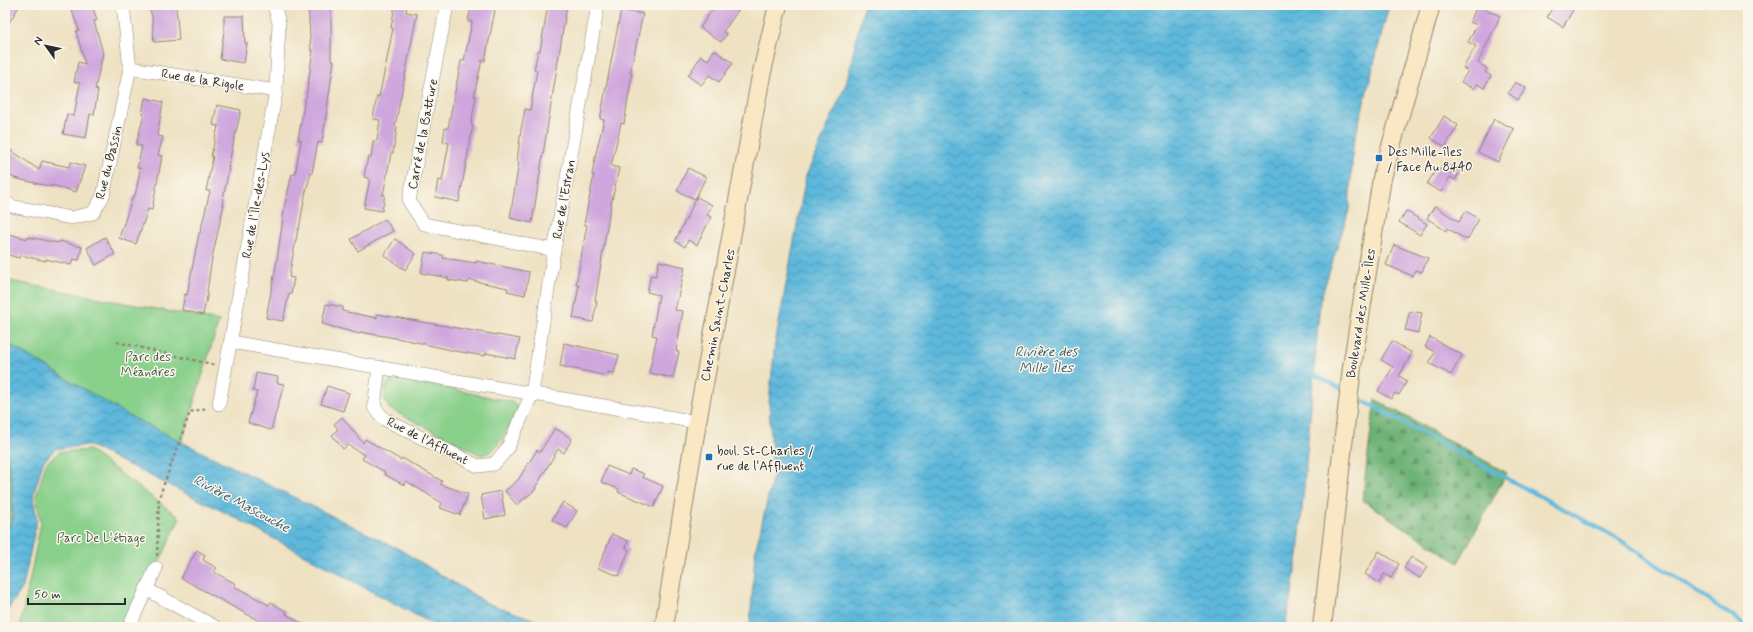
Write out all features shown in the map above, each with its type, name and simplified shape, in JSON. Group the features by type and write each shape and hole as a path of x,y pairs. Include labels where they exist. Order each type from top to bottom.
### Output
{"main road":[{"name":"Chemin Saint-Charles","path":"664,627 697,422 761,76 778,5"},
{"name":"Boulevard des Mille-Îles","path":"1322,627 1352,367 1382,178 1431,5"}],"street":[{"name":"Rue du Bassin","path":"5,202 11,206 71,218 93,213 103,196 130,68 123,5"},
{"name":"Rue de l'Île-des-Lys","path":"219,404 276,91 279,22 274,5"},
{"name":"Carré de la Batture","path":"447,5 409,201 424,224 554,250"},
{"name":"Rue de l'Estran","path":"532,394 554,250 598,5"},
{"name":"Rue de la Rigole","path":"130,68 276,91"},
{"path":"231,342 697,422"},
{"name":"Rue de l'Affluent","path":"379,367 374,407 384,419 478,466 494,464 507,449 532,394"},
{"path":"129,627 156,568"},
{"path":"146,589 215,627"}],"path":[{"path":"117,342 225,368"},
{"path":"156,568 159,498 190,412 219,404"}],"green space":[{"name":"Parc des Méandres","path":"5,280 219,321 182,442 129,416 5,342"},
{"path":"396,377 512,402 517,406 518,411 498,444 487,453 481,455 390,409 385,400 385,391 388,383"},
{"path":"1375,399 1507,473 1458,563 1362,500"},
{"path":"5,442 12,482 13,520 5,533"},
{"name":"Parc De L'étiage","path":"89,450 180,518 129,627 20,627 41,523 36,497 46,463 59,452"}],"water":[{"name":"Rivière des Mille Îles","path":"864,5 1389,5 1353,146 1349,210 1320,301 1298,556 1285,627 747,627 750,623 755,553 773,476 769,402 775,344 806,176 846,84"},
{"name":"Rivière Mascouche","path":"5,342 129,416 399,549 487,603 530,618 549,627 438,627 230,515 88,445 55,449 43,462 33,497 37,520 23,587 5,614 5,533 13,520 12,482 5,442"}],"building":[{"path":"5,5 20,5 5,29"},
{"path":"80,5 92,5 97,20 94,21 103,53 95,89 98,90 94,115 90,114 86,138 63,134 67,114 74,116 80,83 74,82 78,62 85,64 76,31 79,30 71,8"},
{"path":"148,5 176,5 179,40 154,42 152,16"},
{"path":"308,5 331,5 331,60 334,61 322,143 318,142 312,173 305,195 289,277 294,278 283,321 266,318 277,260 285,204 292,174 295,175 301,140 298,140 313,50 311,51"},
{"path":"395,5 407,5 406,12 417,14 395,126 397,127 393,153 391,153 383,195 385,195 382,211 364,208 370,179 364,177 368,157 371,158 373,141 377,141 380,120 373,119 393,28 391,28"},
{"path":"472,5 496,5 485,61 482,60 474,96 476,96 471,125 473,125 459,202 435,197 438,180 442,181 449,143 443,142 445,128 448,128 461,61 464,61 472,22 468,21"},
{"path":"548,5 567,5 532,223 510,218 519,162 517,161 521,130 525,109 530,110 537,70 534,70 538,51 540,51"},
{"path":"715,5 742,5 723,32 727,34 721,42 700,28"},
{"path":"1554,5 1576,5 1563,27 1547,17"},
{"path":"1477,6 1500,16 1478,63 1487,68 1485,72 1491,76 1484,88 1477,84 1474,89 1461,82 1468,71 1463,68 1476,46 1468,42 1477,25 1470,22"},
{"path":"621,10 643,14 630,73 632,74 624,124 621,123 611,166 619,168 609,214 593,322 573,318 579,285 576,285 587,225 584,224 594,175 592,175 596,153 604,120 600,119"},
{"path":"224,16 244,16 245,43 247,43 244,63 220,59 224,31"},
{"path":"714,50 733,63 719,82 709,75 701,85 688,76 701,56 708,60"},
{"path":"1515,82 1526,88 1518,100 1508,93"},
{"path":"145,98 163,102 157,136 163,137 158,155 162,156 152,210 148,209 136,244 119,238 133,196 135,196 139,176 140,168 137,168 142,146 136,145 144,114 142,114"},
{"path":"217,105 241,110 228,167 222,204 224,204 212,258 208,292 203,315 182,310 185,294 187,295 199,233 210,191 206,191 213,156 211,156 218,126 213,125"},
{"path":"1444,116 1458,125 1445,147 1431,138"},
{"path":"1494,119 1514,129 1498,162 1478,152"},
{"path":"5,146 39,170 42,161 69,167 71,162 85,166 76,192 52,185 52,187 14,178 5,172"},
{"path":"1445,163 1460,172 1455,180 1450,177 1441,192 1427,184 1437,168 1440,170"},
{"path":"688,168 706,177 695,199 677,191"},
{"path":"697,197 712,205 707,215 711,217 697,245 688,240 685,247 675,241"},
{"path":"1435,206 1459,222 1466,211 1479,219 1467,240 1447,228 1446,231 1427,218"},
{"path":"1406,211 1427,224 1420,235 1399,222"},
{"path":"385,219 393,231 358,251 351,239"},
{"path":"5,233 28,239 28,237 58,243 59,241 82,247 79,260 73,259 71,265 46,259 46,261 20,255 19,258 5,254"},
{"path":"105,237 115,254 96,265 87,248"},
{"path":"395,239 416,254 405,270 384,255"},
{"path":"1394,245 1428,258 1422,272 1416,270 1413,276 1386,265"},
{"path":"425,252 443,255 443,258 476,263 476,261 529,272 525,295 507,291 508,288 469,280 468,283 448,280 449,278 421,273"},
{"path":"659,261 685,267 675,310 683,311 676,351 679,352 673,378 649,373 657,336 652,335 659,295 647,292 651,275 656,276"},
{"path":"326,304 343,307 342,311 377,318 377,314 520,339 515,359 486,353 485,356 455,351 407,340 360,332 360,334 322,324"},
{"path":"1410,311 1422,313 1418,333 1405,330"},
{"path":"1430,337 1462,355 1451,375 1429,363 1435,352 1425,347"},
{"path":"1392,341 1412,353 1399,376 1407,381 1399,395 1395,393 1391,399 1378,391 1393,367 1381,360"},
{"path":"564,343 619,355 614,373 608,372 608,376 560,366"},
{"path":"256,373 278,377 277,383 284,384 271,430 248,423 257,392 253,391"},
{"path":"327,386 349,393 343,411 321,404"},
{"path":"342,417 363,443 365,439 442,481 440,484 468,494 460,515 440,508 442,503 406,481 404,485 384,474 385,472 362,459 365,455 348,445 343,449 332,435 338,429 334,424"},
{"path":"555,428 572,439 564,453 558,449 535,488 536,489 517,505 505,491 518,480 537,450 540,452"},
{"path":"607,466 629,475 631,469 644,474 642,477 663,486 654,507 618,492 619,489 601,482"},
{"path":"501,491 505,515 485,519 481,495"},
{"path":"563,502 577,511 567,528 552,520"},
{"path":"612,534 628,541 626,548 629,550 619,576 598,568"},
{"path":"197,550 205,555 203,560 217,568 214,572 236,584 234,586 269,605 271,602 287,612 286,614 308,627 270,627 181,578"},
{"path":"1379,551 1399,564 1391,578 1384,574 1379,583 1365,574"},
{"path":"1411,557 1427,567 1420,578 1404,568"}],"waterway":[{"path":"1313,374 1344,390"},
{"path":"1354,396 1619,539 1748,627"}],"place":[{"name":"Des Mille-îles / Face Au 8440","path":"1379,158"},
{"name":"boul. St-Charles / rue de l'Affluent","path":"709,457"}]}
